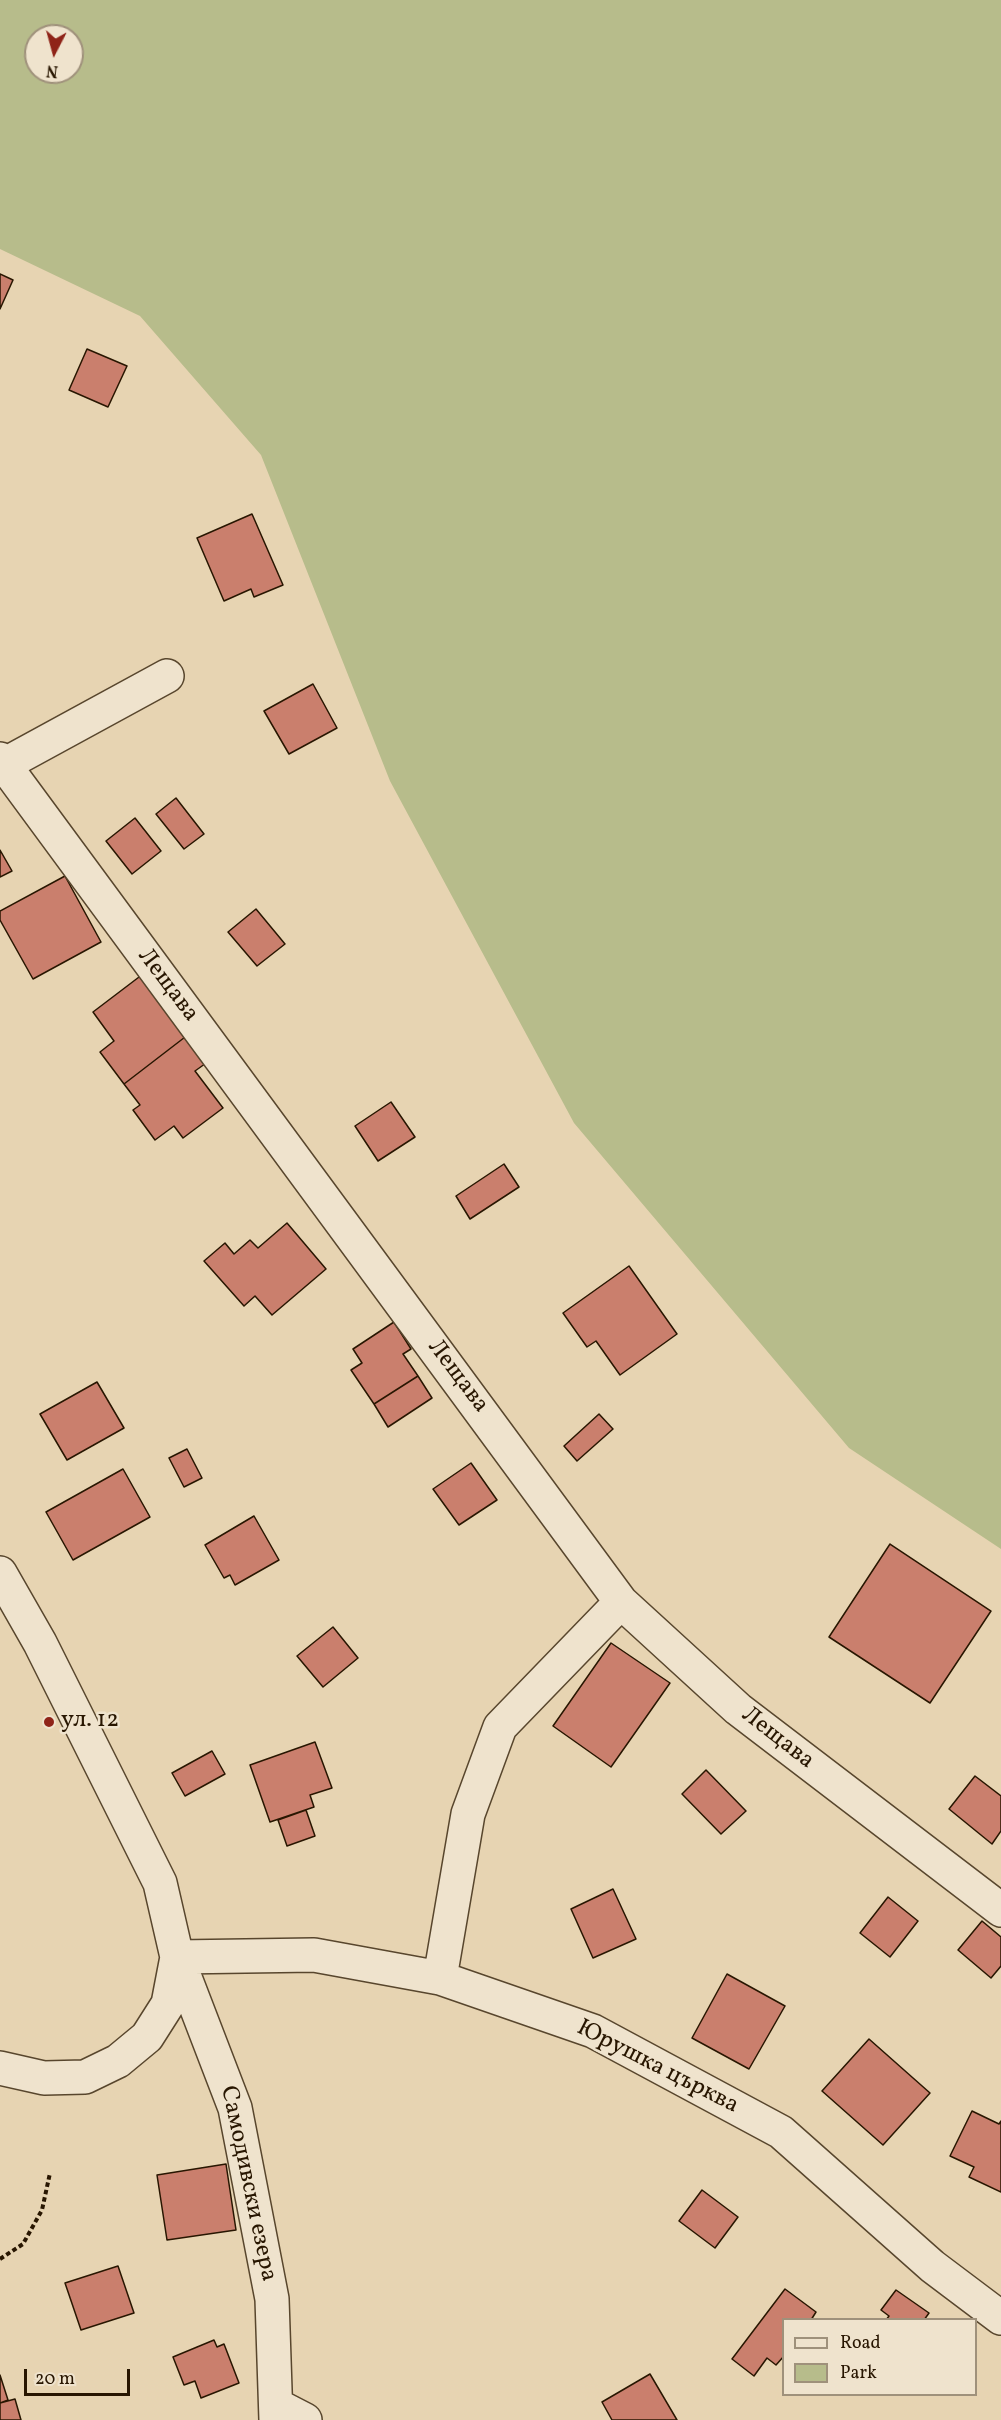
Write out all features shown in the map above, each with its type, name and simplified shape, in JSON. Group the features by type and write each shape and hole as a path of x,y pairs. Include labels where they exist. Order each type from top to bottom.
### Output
{"street":[{"path":"1,764 167,676"},
{"name":"Лещава","path":"1,764 473,1398 621,1602 738,1709 1001,1910"},
{"name":"Самодивски езера","path":"0,1573 40,1643 160,1883 177,1957 235,2108 272,2299 276,2413"},
{"path":"440,1978 468,1814 500,1727 621,1602"},
{"name":"Юрушка църква","path":"177,1957 314,1955 440,1978 593,2031 781,2132 932,2266 1001,2318"},
{"path":"0,2068 44,2078 85,2077 118,2061 147,2037 168,2004 177,1957"},
{"path":"276,2413 305,2420"}],"path":[{"path":"0,2259 22,2244 42,2211 50,2173"}],"green space":[{"path":"0,0 1001,0 1001,1549 849,1448 574,1123 390,781 261,455 140,316 0,249"}],"building":[{"path":"0,274 13,280 0,309"},
{"path":"87,349 127,366 108,407 69,390"},
{"path":"252,514 283,585 254,597 251,589 224,601 197,538"},
{"path":"313,684 337,728 289,754 264,711"},
{"path":"176,798 204,834 184,849 156,814"},
{"path":"135,818 161,851 132,874 106,841"},
{"path":"0,850 12,871 0,877"},
{"path":"65,876 101,942 33,979 0,920 0,911"},
{"path":"256,909 285,944 257,966 228,932"},
{"path":"143,974 189,1034 124,1084 100,1052 114,1041 93,1012"},
{"path":"189,1034 209,1061 195,1071 223,1108 183,1138 174,1126 155,1140 133,1110 140,1105 124,1084"},
{"path":"391,1102 415,1137 378,1161 355,1126"},
{"path":"504,1164 519,1187 470,1219 456,1196"},
{"path":"287,1223 326,1269 272,1315 255,1296 244,1306 204,1261 225,1243 234,1254 250,1240 258,1248"},
{"path":"629,1266 677,1334 620,1375 596,1341 587,1347 563,1313"},
{"path":"394,1322 411,1349 403,1354 418,1376 374,1404 351,1370 362,1363 353,1349"},
{"path":"418,1376 432,1398 388,1427 374,1404"},
{"path":"97,1382 124,1428 67,1460 40,1414"},
{"path":"599,1414 613,1429 577,1461 564,1446"},
{"path":"187,1449 202,1478 184,1487 169,1458"},
{"path":"471,1463 497,1500 459,1525 433,1489"},
{"path":"123,1469 150,1517 73,1560 46,1512"},
{"path":"254,1516 279,1560 235,1585 230,1575 224,1578 205,1545"},
{"path":"890,1544 991,1611 930,1703 829,1637"},
{"path":"333,1627 358,1658 323,1687 297,1656"},
{"path":"611,1643 670,1683 611,1767 553,1726"},
{"path":"315,1742 332,1788 310,1795 314,1807 270,1822 250,1765"},
{"path":"212,1751 225,1774 185,1796 172,1773"},
{"path":"706,1770 746,1811 721,1834 682,1794"},
{"path":"975,1776 1001,1796 1001,1831 992,1844 949,1809"},
{"path":"306,1810 315,1836 287,1846 278,1820"},
{"path":"613,1889 636,1939 593,1958 571,1909"},
{"path":"888,1897 918,1921 890,1957 860,1933"},
{"path":"982,1921 1001,1937 1001,1966 991,1978 958,1950"},
{"path":"727,1974 785,2006 749,2069 692,2038"},
{"path":"869,2039 930,2093 883,2145 822,2091"},
{"path":"972,2111 999,2124 1001,2121 1001,2192 969,2177 974,2167 950,2156"},
{"path":"226,2164 236,2230 167,2240 157,2175"},
{"path":"702,2190 738,2217 715,2248 679,2221"},
{"path":"118,2266 134,2313 81,2330 65,2283"},
{"path":"785,2289 816,2312 812,2318 782,2318 782,2358 776,2365 767,2358 754,2376 732,2359"},
{"path":"896,2290 929,2313 925,2318 888,2318 889,2316 881,2310"},
{"path":"214,2340 217,2347 224,2344 239,2383 201,2398 195,2381 184,2385 173,2357"},
{"path":"650,2374 677,2420 612,2420 602,2402"},
{"path":"0,2375 8,2400 0,2403"},
{"path":"15,2399 21,2420 0,2420 0,2403"}],"place":[{"name":"ул. 12","path":"49,1722"}]}
